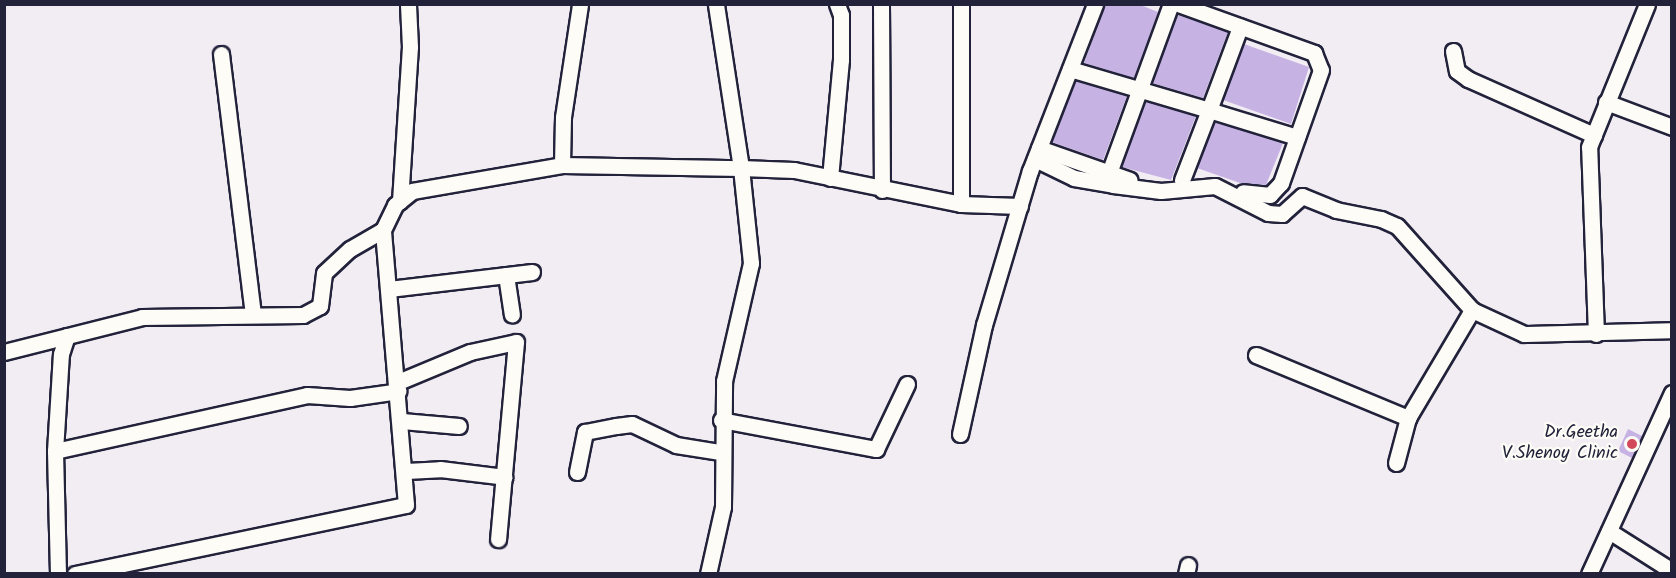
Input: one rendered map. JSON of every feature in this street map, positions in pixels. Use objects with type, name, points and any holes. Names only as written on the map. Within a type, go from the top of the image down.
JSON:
[{"type":"street","points":[[400,201],[410,47],[408,4]]},
{"type":"street","points":[[562,165],[563,117],[580,4]]},
{"type":"street","points":[[708,573],[723,507],[720,452],[724,381],[751,263],[741,168],[716,4]]},
{"type":"street","points":[[830,178],[841,60],[842,15],[837,4]]},
{"type":"street","points":[[881,4],[882,190]]},
{"type":"street","points":[[961,4],[961,204]]},
{"type":"street","points":[[960,434],[984,325],[1020,206],[1037,154],[1095,4]]},
{"type":"street","points":[[1109,173],[1171,4]]},
{"type":"street","points":[[1037,154],[1172,188],[1182,180],[1191,177],[1260,197],[1270,195],[1281,183],[1322,70],[1314,53],[1178,4]]},
{"type":"street","points":[[1596,334],[1589,147],[1647,4]]},
{"type":"street","points":[[1182,180],[1240,27]]},
{"type":"street","points":[[1453,51],[1457,71],[1468,79],[1594,135]]},
{"type":"street","points":[[221,54],[253,314]]},
{"type":"street","points":[[1070,69],[1298,137]]},
{"type":"street","points":[[1606,102],[1671,128]]},
{"type":"street","points":[[1037,154],[1074,178],[1161,191],[1215,186],[1268,213],[1282,214],[1302,196],[1336,210],[1381,219],[1397,226],[1472,310],[1524,334],[1596,334],[1671,330]]},
{"type":"street","points":[[4,352],[141,317],[303,315],[320,306],[324,273],[350,249],[383,230],[400,201],[412,191],[562,165],[794,170],[882,190],[961,204],[1020,206]]},
{"type":"street","points":[[75,573],[406,505],[402,421],[383,230]]},
{"type":"street","points":[[389,289],[532,272]]},
{"type":"street","points":[[506,275],[512,315]]},
{"type":"street","points":[[1396,464],[1408,418],[1472,310]]},
{"type":"street","points":[[58,573],[55,452],[61,354],[67,336]]},
{"type":"street","points":[[55,452],[307,395],[350,398],[399,387],[470,352],[516,342],[498,539]]},
{"type":"street","points":[[1256,355],[1408,418]]},
{"type":"street","points":[[722,420],[876,449],[906,384]]},
{"type":"street","points":[[1589,573],[1668,410],[1671,393]]},
{"type":"street","points":[[402,421],[459,426]]},
{"type":"street","points":[[577,472],[585,432],[616,426],[632,424],[676,445],[720,452]]},
{"type":"street","points":[[406,471],[440,469],[505,477]]},
{"type":"street","points":[[1609,531],[1671,571]]},
{"type":"building","points":[[1105,4],[1138,4],[1158,12],[1134,78],[1084,63]]},
{"type":"building","points":[[1178,15],[1228,32],[1203,98],[1152,83]]},
{"type":"building","points":[[1244,44],[1309,67],[1291,124],[1223,100]]},
{"type":"building","points":[[1076,81],[1127,96],[1103,160],[1052,142]]},
{"type":"building","points":[[1146,101],[1196,116],[1171,180],[1122,167]]},
{"type":"building","points":[[1215,122],[1283,143],[1266,185],[1240,183],[1197,168]]},
{"type":"building","points":[[1628,429],[1642,436],[1632,458],[1618,451]]},
{"type":"place","name":"Dr.Geetha V.Shenoy Clinic","points":[[1632,444]]}]
